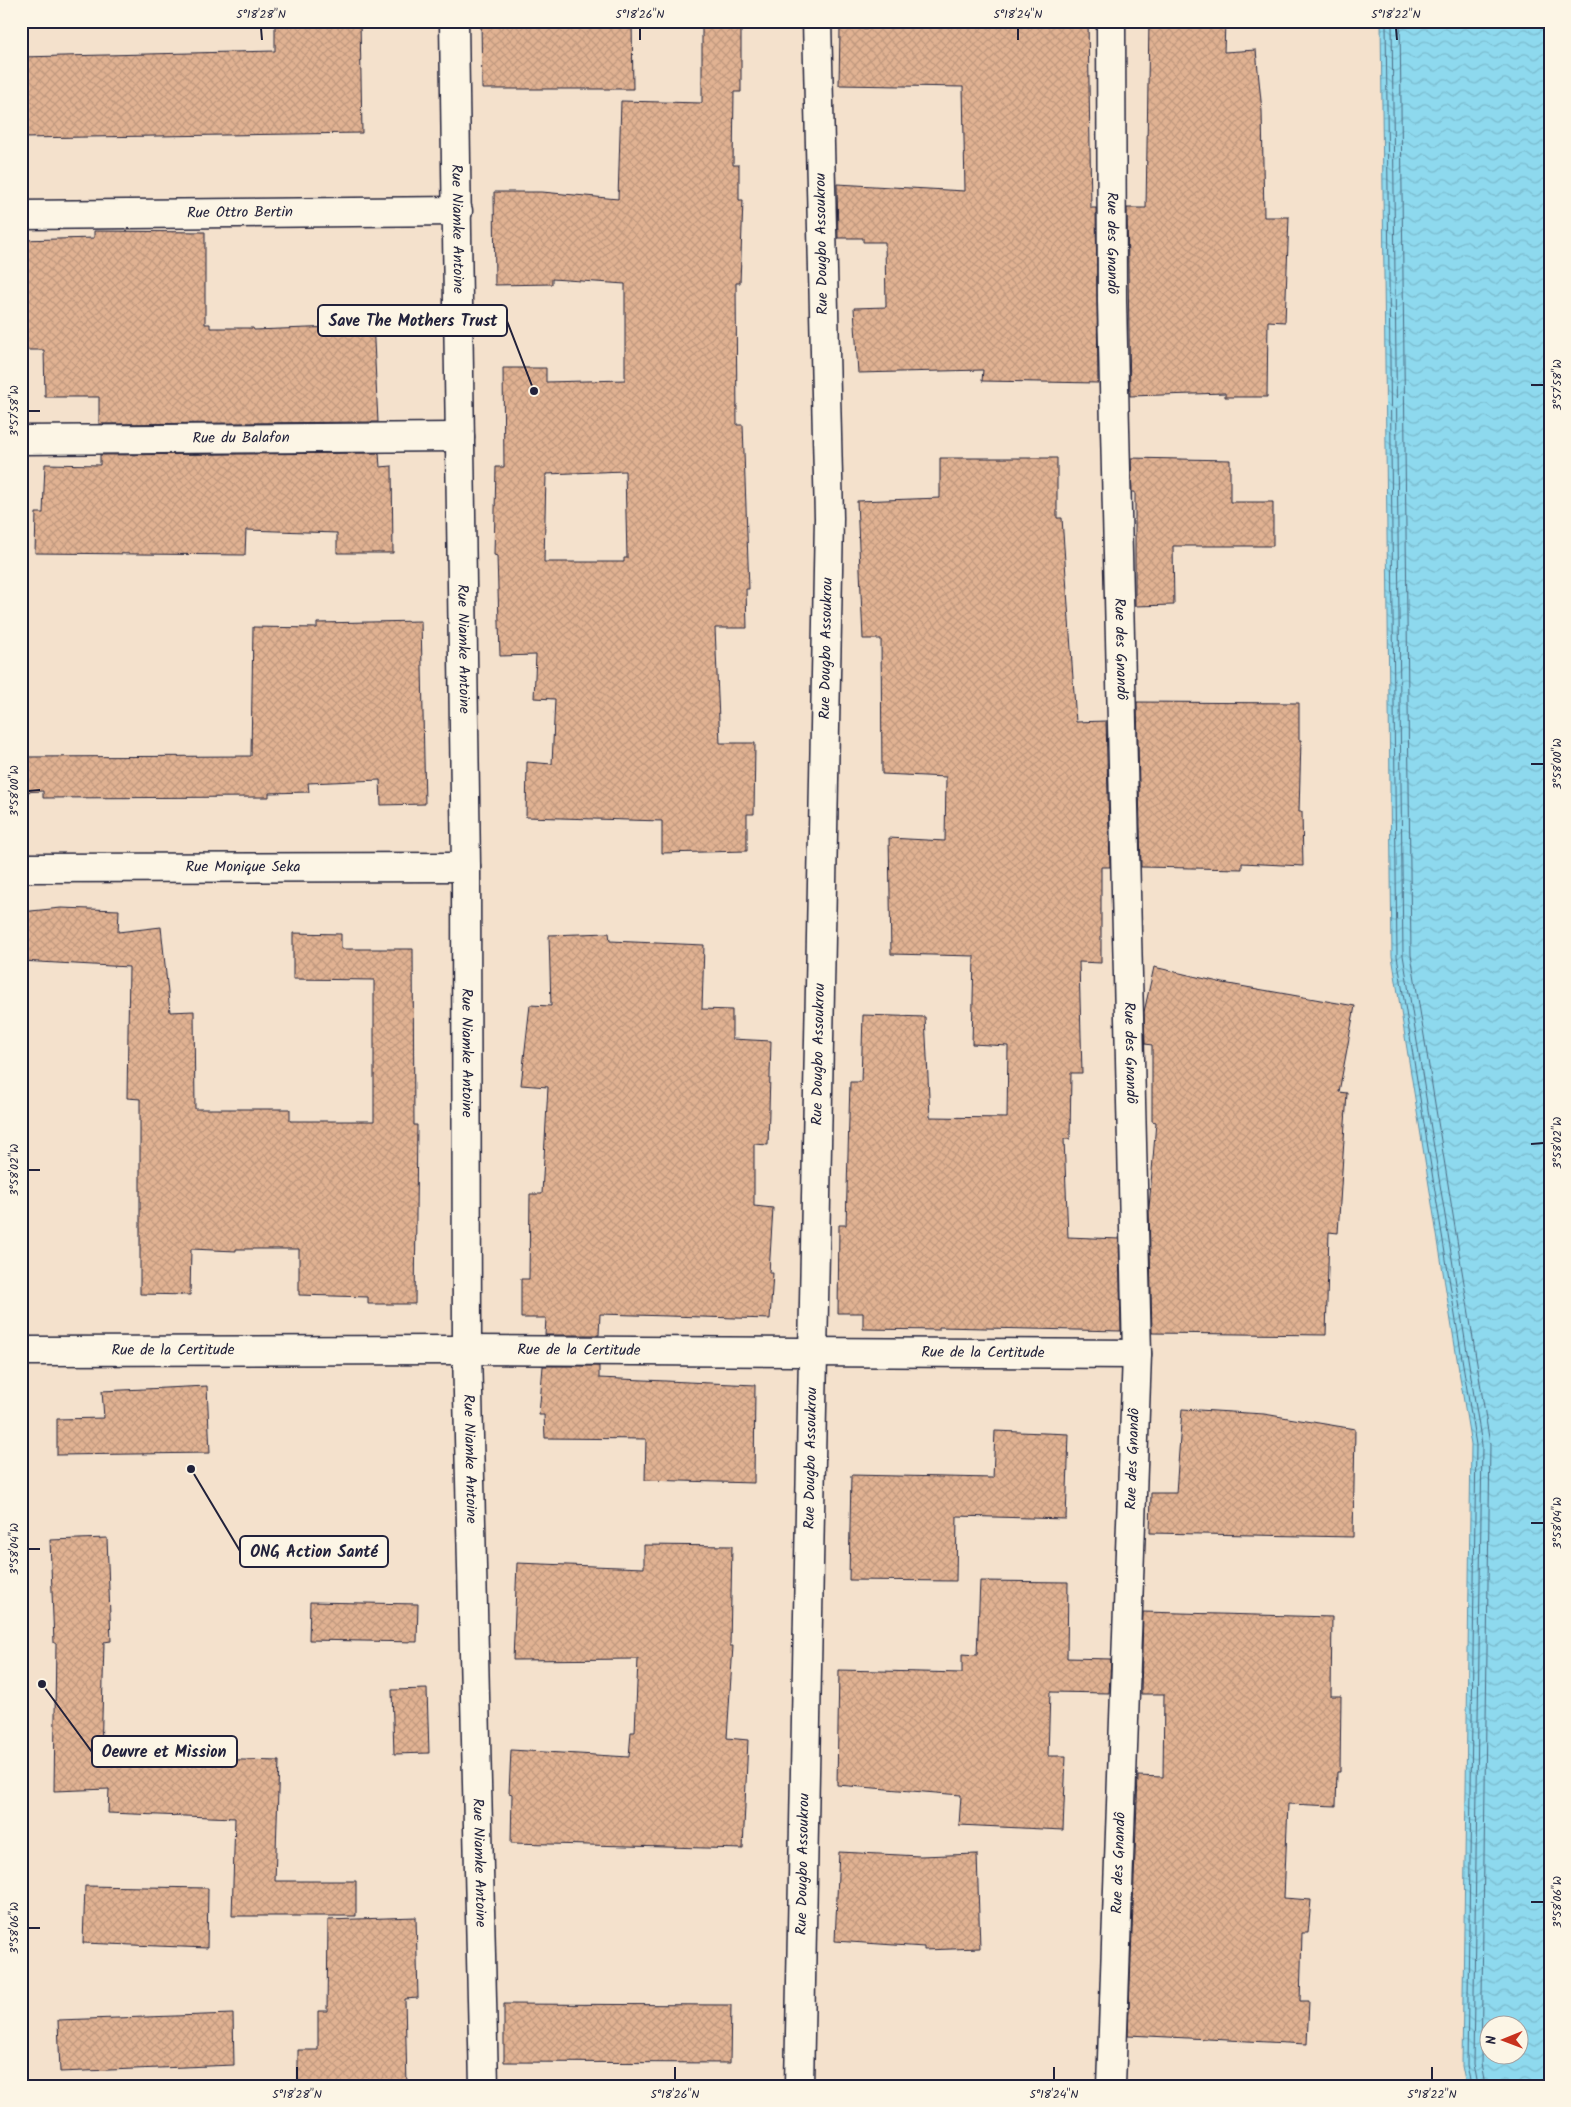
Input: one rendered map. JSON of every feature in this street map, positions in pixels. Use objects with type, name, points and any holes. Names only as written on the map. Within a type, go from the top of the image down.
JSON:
[{"type":"street","name":"Rue Niamke Antoine","points":[[454,21],[466,867],[467,1350],[484,2086]]},
{"type":"street","name":"Rue Dougbo Assoukrou","points":[[799,2086],[829,518],[816,21]]},
{"type":"street","name":"Rue des Gnandô","points":[[1111,21],[1112,302],[1137,1354],[1111,2086]]},
{"type":"street","name":"Rue Ottro Bertin","points":[[21,215],[458,211]]},
{"type":"street","name":"Rue du Balafon","points":[[21,440],[460,437]]},
{"type":"street","name":"Rue Monique Seka","points":[[21,868],[466,867]]},
{"type":"street","name":"Rue de la Certitude","points":[[21,1351],[467,1350],[1137,1354]]},
{"type":"water","points":[[1381,21],[1550,21],[1550,2086],[1466,2086],[1462,2066],[1471,1445],[1392,956]]},
{"type":"building","points":[[275,21],[360,21],[362,133],[21,138],[21,57],[275,51]]},
{"type":"building","points":[[481,21],[632,21],[633,89],[482,89]]},
{"type":"building","points":[[702,21],[741,21],[741,92],[734,92],[733,165],[739,165],[739,200],[743,200],[740,283],[736,283],[737,425],[743,425],[749,589],[746,589],[747,628],[715,628],[720,743],[755,743],[754,814],[747,814],[747,851],[662,853],[662,821],[526,817],[527,762],[552,764],[555,699],[534,698],[536,655],[500,656],[497,556],[494,555],[496,467],[504,467],[503,368],[546,368],[546,382],[625,380],[625,284],[552,279],[552,284],[495,285],[494,192],[542,192],[618,199],[621,101],[702,103]],"holes":[[[625,471],[627,558],[624,558],[624,562],[544,562],[546,474]]]},
{"type":"building","points":[[962,21],[1088,21],[1091,208],[1096,208],[1098,383],[982,381],[983,370],[858,373],[854,308],[886,307],[885,242],[863,242],[863,238],[838,238],[837,184],[965,191],[963,87],[839,85],[840,29],[963,26]]},
{"type":"building","points":[[1149,21],[1225,22],[1224,52],[1256,50],[1262,111],[1264,217],[1289,217],[1285,322],[1268,321],[1267,397],[1225,397],[1225,393],[1130,396],[1127,208],[1146,208]]},
{"type":"building","points":[[94,231],[205,232],[205,324],[210,324],[210,328],[253,328],[254,330],[335,327],[334,323],[373,321],[378,422],[99,424],[99,397],[45,397],[44,350],[21,350],[21,240],[94,238]]},
{"type":"building","points":[[379,453],[380,467],[392,466],[393,553],[337,553],[337,533],[246,530],[245,555],[35,553],[36,513],[43,513],[45,464],[100,465],[100,455]]},
{"type":"building","points":[[940,458],[1057,458],[1057,518],[1062,518],[1076,722],[1106,721],[1110,867],[1101,867],[1101,963],[1079,962],[1082,1073],[1071,1073],[1070,1139],[1064,1139],[1068,1237],[1119,1239],[1121,1331],[939,1327],[939,1330],[863,1329],[863,1313],[838,1313],[839,1225],[846,1225],[850,1082],[861,1082],[863,1015],[925,1017],[930,1117],[1007,1118],[1008,1046],[972,1044],[974,956],[891,954],[889,838],[945,841],[946,777],[882,774],[881,639],[863,639],[857,501],[940,498]]},
{"type":"building","points":[[1131,458],[1230,460],[1230,502],[1273,502],[1273,546],[1173,546],[1174,605],[1135,606],[1135,492],[1132,492]]},
{"type":"building","points":[[421,621],[425,804],[381,805],[380,780],[308,783],[309,792],[269,793],[269,797],[43,798],[43,791],[21,792],[21,757],[251,756],[253,627],[317,628],[317,623]]},
{"type":"building","points":[[1137,702],[1299,703],[1299,740],[1301,740],[1299,812],[1302,812],[1303,866],[1242,863],[1242,869],[1141,867]]},
{"type":"building","points":[[61,908],[119,910],[118,932],[161,927],[170,1012],[194,1011],[195,1109],[290,1109],[290,1121],[374,1121],[374,980],[293,979],[293,933],[341,934],[341,949],[413,949],[414,1125],[417,1125],[415,1304],[368,1304],[368,1297],[299,1295],[299,1249],[236,1249],[236,1251],[191,1249],[190,1295],[140,1294],[140,1099],[127,1098],[129,967],[21,961],[21,912]]},
{"type":"building","points":[[609,933],[610,941],[704,945],[702,1009],[732,1010],[732,1039],[771,1041],[768,1145],[754,1144],[754,1206],[773,1208],[769,1273],[773,1273],[770,1319],[600,1314],[599,1335],[545,1335],[546,1318],[521,1318],[521,1279],[529,1279],[530,1194],[542,1194],[548,1087],[521,1085],[530,1005],[551,1006],[549,935]]},
{"type":"building","points":[[1154,967],[1223,983],[1355,1006],[1339,1092],[1347,1093],[1338,1233],[1329,1232],[1326,1335],[1152,1333],[1149,1208],[1156,1122],[1152,1121],[1152,1045],[1145,1044],[1144,1012]]},
{"type":"building","points":[[543,1366],[599,1366],[599,1378],[755,1385],[754,1483],[645,1480],[646,1439],[545,1438],[544,1415],[539,1415]]},
{"type":"building","points":[[207,1386],[210,1453],[57,1455],[57,1419],[104,1418],[102,1391]]},
{"type":"building","points":[[1182,1409],[1264,1414],[1355,1429],[1353,1537],[1150,1533],[1151,1493],[1176,1493]]},
{"type":"building","points":[[995,1431],[1069,1434],[1066,1519],[957,1516],[956,1581],[849,1580],[851,1475],[993,1478]]},
{"type":"building","points":[[107,1538],[111,1641],[104,1642],[101,1756],[279,1761],[275,1881],[356,1881],[356,1916],[232,1916],[235,1818],[108,1813],[109,1789],[54,1791],[56,1643],[54,1643],[50,1540]]},
{"type":"building","points":[[644,1545],[732,1546],[730,1646],[733,1646],[727,1738],[748,1740],[743,1849],[511,1843],[512,1794],[509,1793],[511,1750],[629,1757],[631,1732],[635,1732],[638,1659],[513,1660],[517,1563],[644,1568]]},
{"type":"building","points":[[980,1581],[1068,1582],[1067,1658],[1111,1659],[1109,1693],[1050,1692],[1048,1756],[1066,1756],[1063,1830],[959,1825],[961,1795],[837,1785],[839,1670],[962,1673],[962,1654],[977,1655]]},
{"type":"building","points":[[310,1602],[418,1604],[417,1642],[309,1640]]},
{"type":"building","points":[[1143,1612],[1332,1617],[1331,1696],[1341,1696],[1340,1772],[1337,1772],[1336,1806],[1288,1804],[1284,1898],[1311,1900],[1308,1933],[1302,1933],[1300,2001],[1309,2001],[1307,2044],[1128,2035],[1138,1776],[1163,1777],[1164,1694],[1141,1694]]},
{"type":"building","points":[[427,1689],[429,1753],[394,1754],[392,1690]]},
{"type":"building","points":[[839,1852],[920,1856],[977,1854],[980,1948],[924,1950],[924,1947],[835,1941]]},
{"type":"building","points":[[85,1886],[208,1888],[207,1948],[83,1943]]},
{"type":"building","points":[[416,1917],[418,1998],[405,1999],[407,2086],[298,2086],[298,2050],[318,2050],[318,2011],[327,2011],[328,1920]]},
{"type":"building","points":[[504,2004],[731,2005],[730,2063],[504,2062]]},
{"type":"building","points":[[233,2014],[234,2065],[60,2072],[58,2020]]},
{"type":"place","name":"Save The Mothers Trust","points":[[534,391]]},
{"type":"place","name":"ONG Action Santé","points":[[191,1469]]},
{"type":"place","name":"Oeuvre et Mission","points":[[42,1684]]}]
